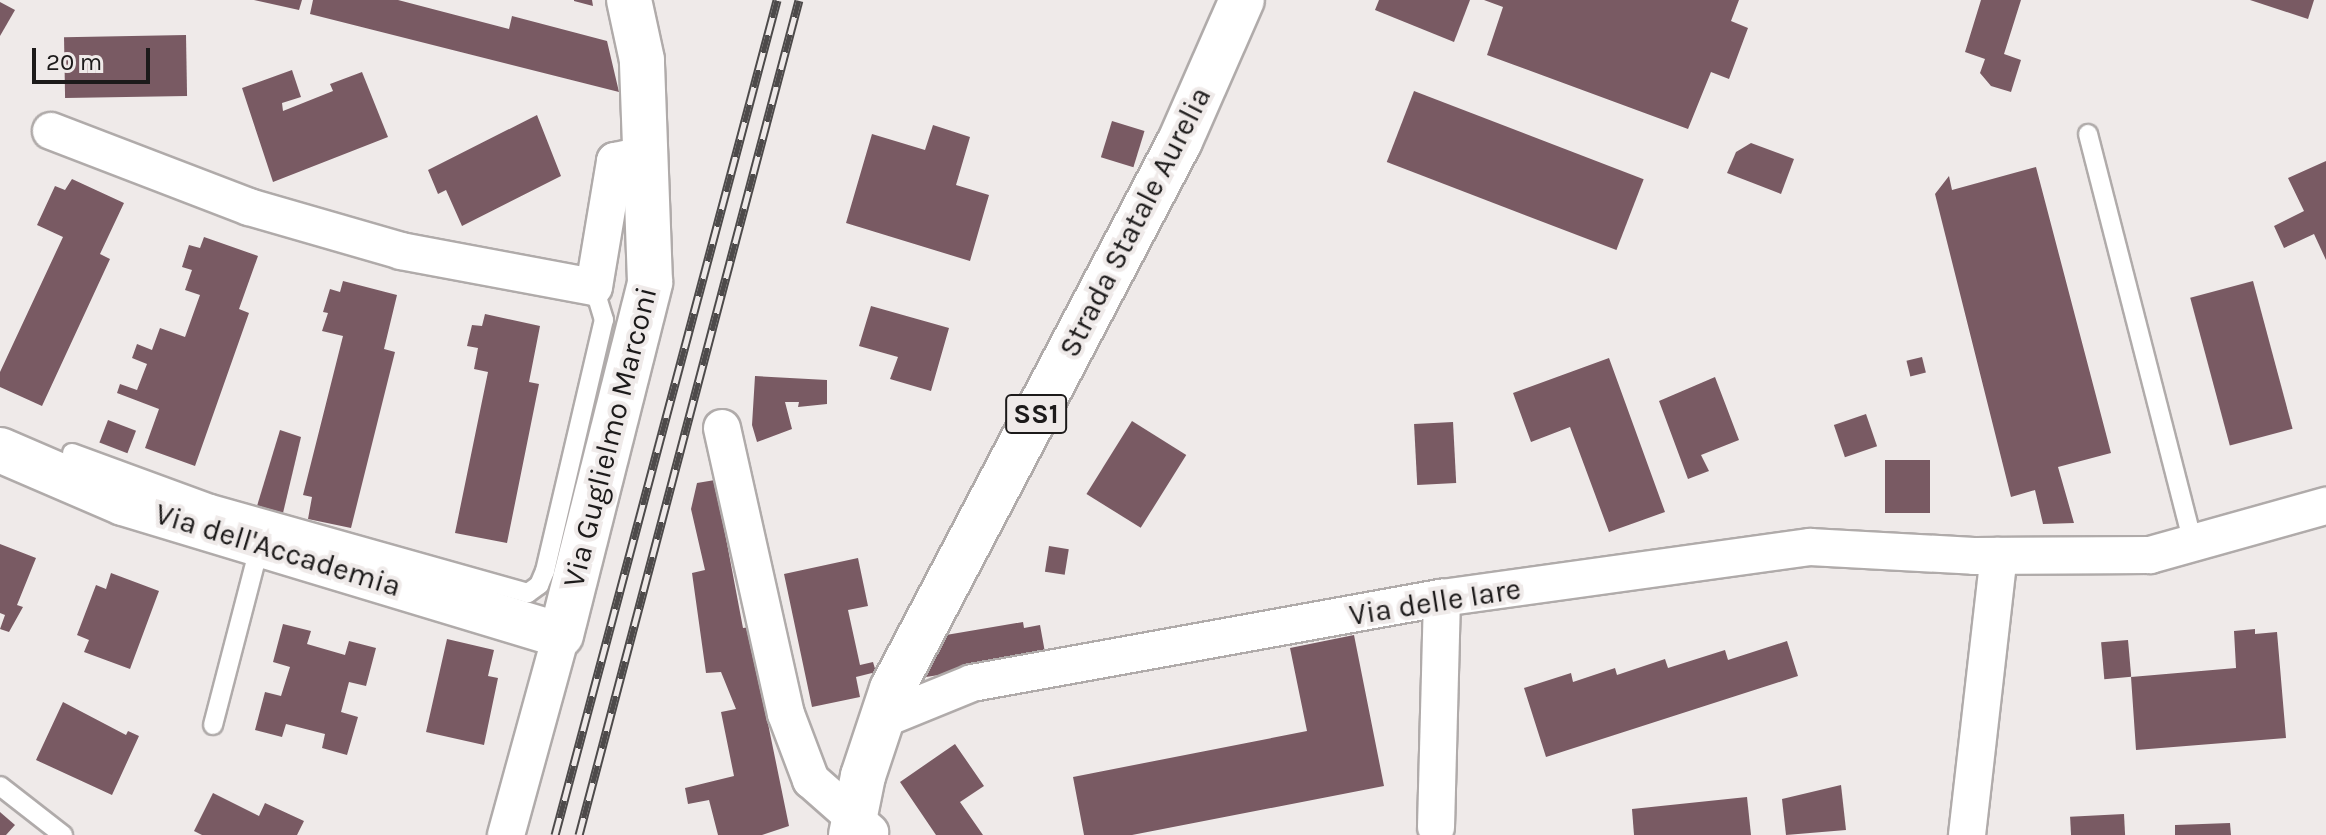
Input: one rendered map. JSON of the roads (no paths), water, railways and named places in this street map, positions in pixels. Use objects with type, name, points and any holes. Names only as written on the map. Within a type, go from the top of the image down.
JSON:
[{"type":"street","name":"Via Guglielmo Marconi","points":[[561,635],[650,282],[648,154],[642,60],[629,0]]},
{"type":"street","name":"Strada Statale Aurelia","points":[[859,828],[881,720],[892,689],[1180,141],[1242,0]]},
{"type":"street","points":[[51,131],[249,207],[401,251],[594,287],[615,161],[648,154]]},
{"type":"street","points":[[722,428],[786,714],[811,780],[859,828]]},
{"type":"street","name":"Via dell'Accademia","points":[[0,450],[123,503],[561,635]]},
{"type":"street","name":"Via delle Iare","points":[[881,720],[972,683],[1442,598],[1810,547],[1999,556],[2150,555],[2326,506]]},
{"type":"street","points":[[1967,835],[1999,556]]},
{"type":"street","points":[[1436,827],[1442,598]]},
{"type":"street","points":[[506,835],[561,635]]},
{"type":"lane","points":[[2088,134],[2193,544]]},
{"type":"lane","points":[[72,453],[211,504],[528,593],[539,585],[545,571],[604,320],[594,287]]},
{"type":"lane","points":[[213,725],[260,544]]},
{"type":"lane","points":[[0,786],[63,835]]},
{"type":"railway","points":[[555,835],[777,0]]},
{"type":"railway","points":[[579,835],[799,0]]}]
